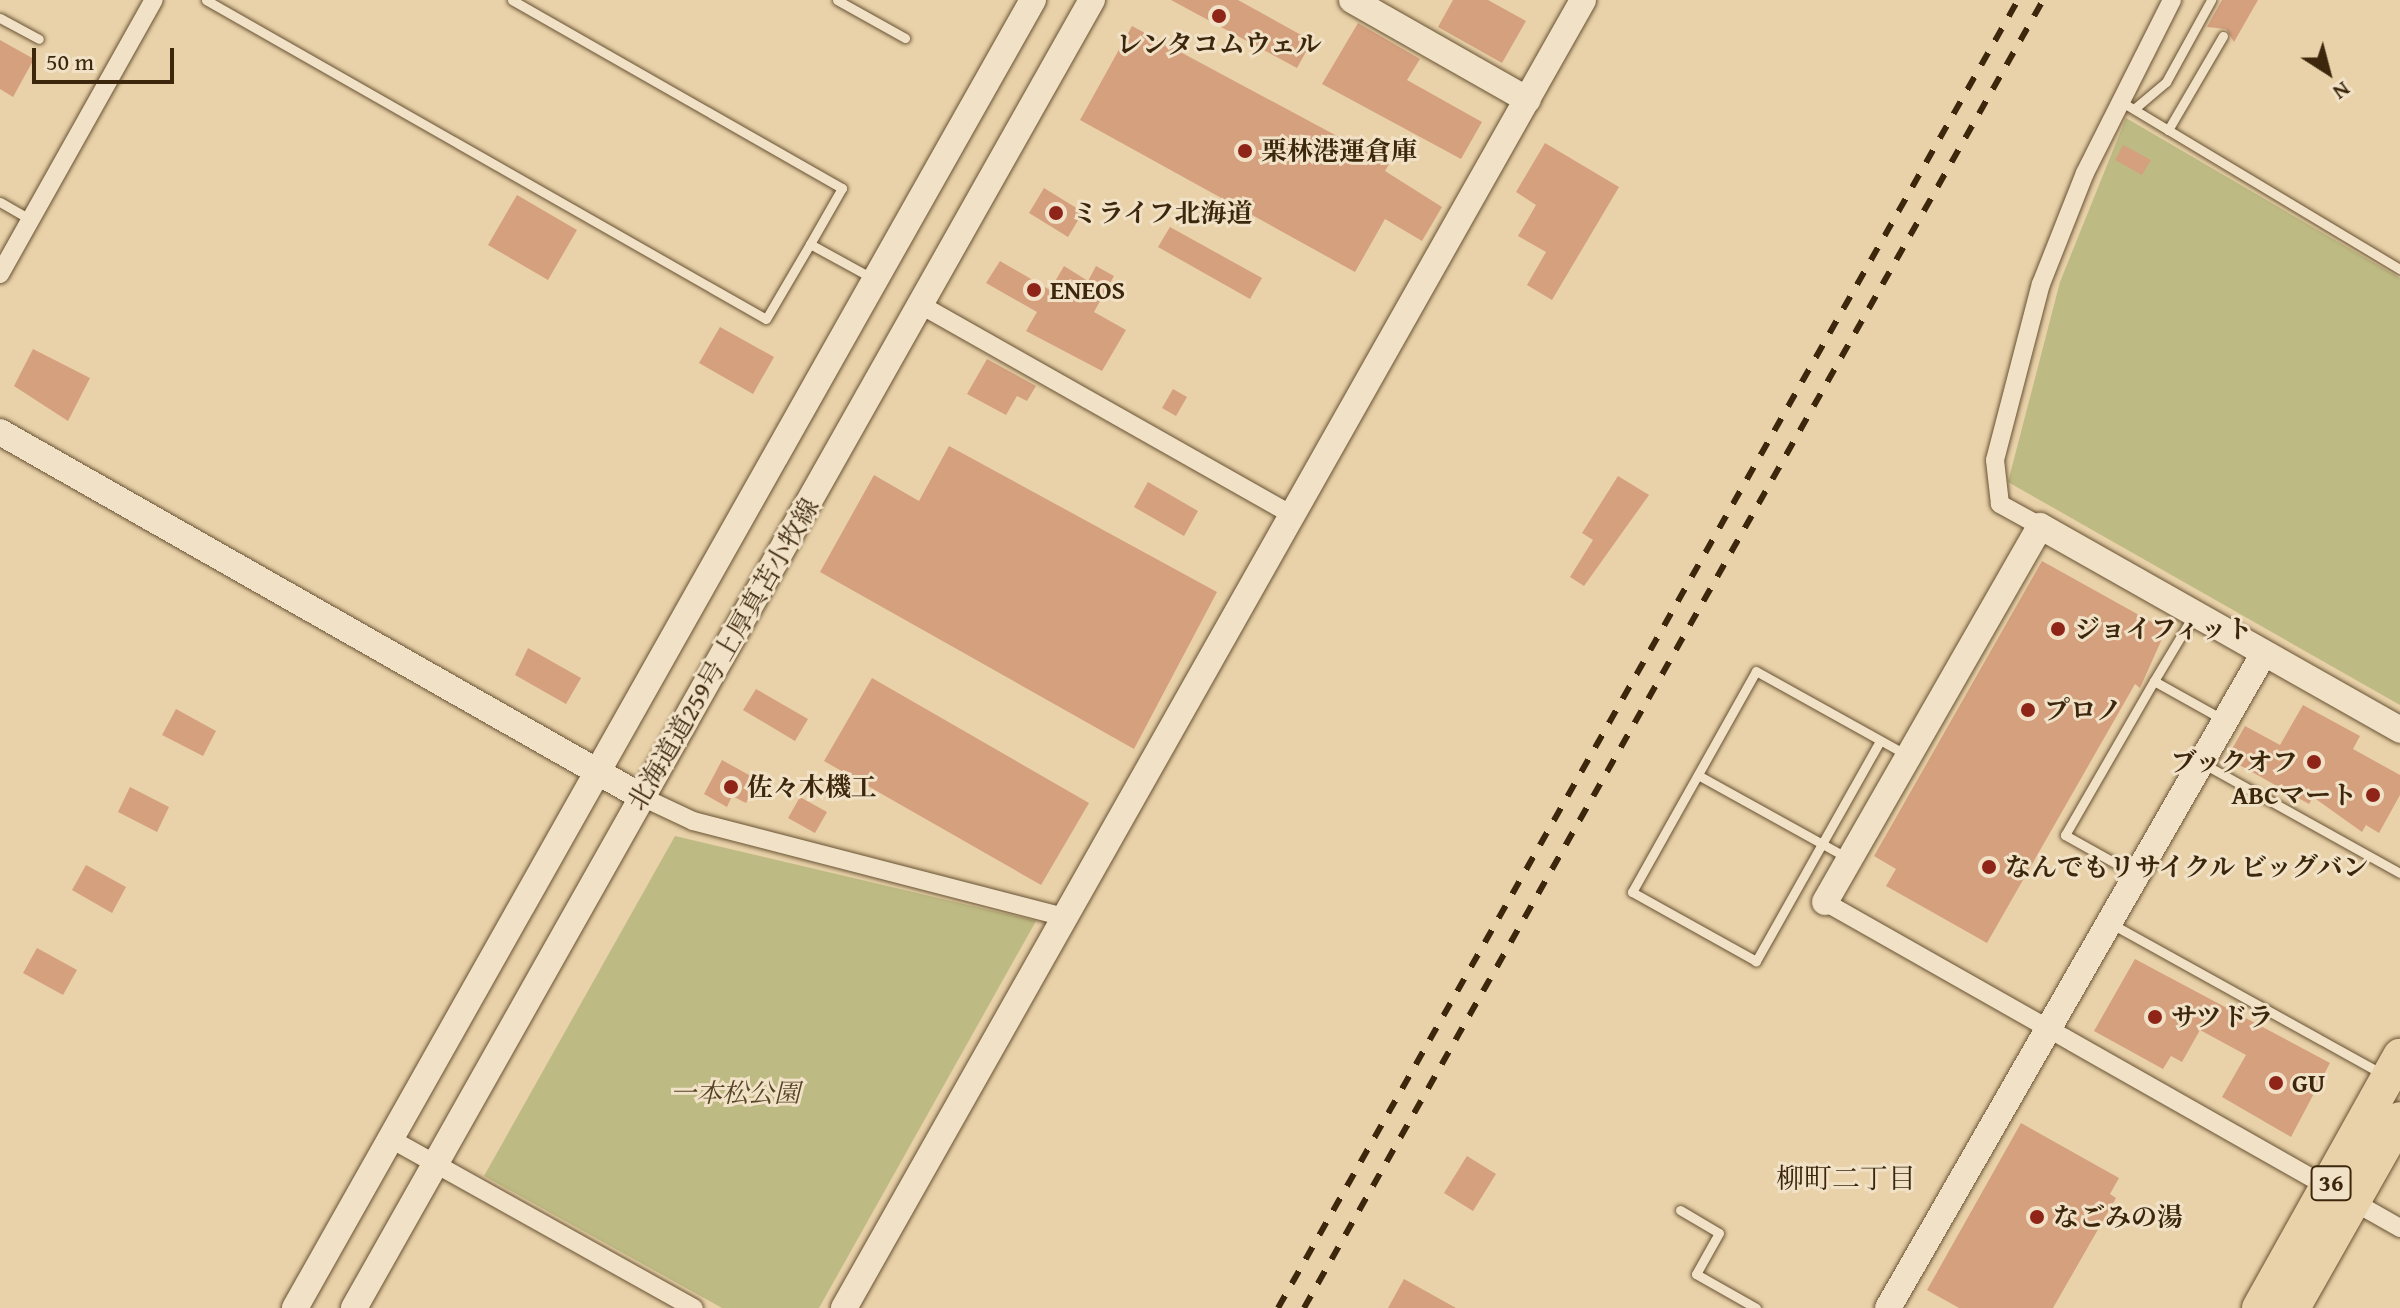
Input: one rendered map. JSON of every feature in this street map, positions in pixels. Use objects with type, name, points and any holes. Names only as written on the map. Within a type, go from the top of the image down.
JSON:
[{"type":"highway","name":"36","points":[[2293,1308],[2394,1067]]},
{"type":"highway","name":"36","points":[[2259,1308],[2341,1194],[2400,1119]]},
{"type":"street","points":[[0,274],[154,0]]},
{"type":"street","name":"北海道道259号 上厚真苫小牧線","points":[[295,1308],[1033,0]]},
{"type":"street","name":"北海道道259号 上厚真苫小牧線","points":[[354,1308],[1092,0]]},
{"type":"street","points":[[1352,0],[1528,100]]},
{"type":"street","points":[[844,1308],[1583,0]]},
{"type":"street","points":[[2172,0],[2127,105],[2041,284],[1995,460],[2000,504],[2400,730]]},
{"type":"street","points":[[921,305],[1290,514]]},
{"type":"street","points":[[0,432],[599,773],[693,821],[1064,917]]},
{"type":"street","points":[[2040,526],[1825,902],[2400,1228]]},
{"type":"street","points":[[1888,1308],[2045,1029],[2264,653]]},
{"type":"street","points":[[391,1139],[694,1308]]},
{"type":"lane","points":[[206,0],[766,319],[842,188],[512,0]]},
{"type":"lane","points":[[837,0],[905,38]]},
{"type":"lane","points":[[2211,0],[2166,82],[2127,105],[2400,269]]},
{"type":"lane","points":[[0,18],[39,39]]},
{"type":"lane","points":[[2168,130],[2223,36]]},
{"type":"lane","points":[[0,202],[31,220]]},
{"type":"lane","points":[[810,244],[875,280]]},
{"type":"lane","points":[[2135,874],[2065,835],[2194,613]]},
{"type":"lane","points":[[1880,741],[1756,961],[1632,892],[1756,671],[1908,756]]},
{"type":"lane","points":[[2154,681],[2225,721]]},
{"type":"lane","points":[[2200,762],[2400,873]]},
{"type":"lane","points":[[1698,775],[1849,859]]},
{"type":"lane","points":[[2107,921],[2394,1067]]},
{"type":"lane","points":[[1680,1210],[1719,1233],[1696,1274],[1756,1308]]},
{"type":"green space","points":[[2126,118],[2400,278],[2400,705],[2008,482],[2060,282]]},
{"type":"green space","name":"一本松公園","points":[[675,836],[1036,921],[819,1308],[722,1308],[484,1176]]},
{"type":"building","points":[[1171,0],[1238,0],[1312,41],[1297,68]]},
{"type":"building","points":[[1453,0],[1488,0],[1526,21],[1502,63],[1438,27]]},
{"type":"building","points":[[2222,0],[2258,0],[2234,42],[2226,29],[2207,27]]},
{"type":"building","points":[[1358,23],[1420,59],[1407,80],[1482,122],[1461,159],[1322,84]]},
{"type":"building","name":"栗林港運倉庫","points":[[1132,26],[1389,164],[1385,171],[1442,207],[1422,241],[1385,219],[1355,272],[1080,120]]},
{"type":"building","points":[[0,40],[34,59],[13,97],[0,89]]},
{"type":"building","points":[[1545,143],[1619,187],[1552,300],[1527,285],[1546,252],[1518,236],[1536,205],[1516,192]]},
{"type":"building","points":[[2123,145],[2151,160],[2142,175],[2115,160]]},
{"type":"building","name":"ミライフ北海道","points":[[1044,188],[1083,212],[1068,237],[1029,213]]},
{"type":"building","points":[[517,195],[577,230],[548,280],[488,245]]},
{"type":"building","points":[[1170,227],[1262,278],[1250,299],[1158,247]]},
{"type":"building","points":[[1000,261],[1050,290],[1064,266],[1088,281],[1096,266],[1114,276],[1094,312],[1126,330],[1102,371],[1026,331],[1037,312],[986,283]]},
{"type":"building","points":[[720,327],[774,357],[753,394],[699,363]]},
{"type":"building","points":[[33,349],[90,378],[68,421],[14,386]]},
{"type":"building","points":[[987,359],[1036,386],[1027,401],[1017,396],[1006,415],[967,394]]},
{"type":"building","points":[[1173,389],[1187,397],[1176,416],[1162,408]]},
{"type":"building","points":[[949,446],[1217,592],[1134,749],[820,572],[874,475],[919,501]]},
{"type":"building","points":[[1618,476],[1649,495],[1584,586],[1570,577],[1593,540],[1582,533]]},
{"type":"building","points":[[1148,482],[1198,511],[1184,536],[1134,507]]},
{"type":"building","points":[[2042,561],[2166,630],[2140,688],[2135,684],[1987,943],[1886,886],[1896,869],[1874,856]]},
{"type":"building","points":[[528,648],[581,678],[566,704],[515,675]]},
{"type":"building","points":[[872,678],[1089,803],[1041,885],[824,761]]},
{"type":"building","points":[[756,689],[808,719],[795,741],[743,710]]},
{"type":"building","points":[[2303,705],[2360,736],[2353,749],[2400,775],[2400,795],[2379,833],[2366,825],[2362,832],[2313,797],[2309,804],[2227,758],[2245,726],[2280,745]]},
{"type":"building","points":[[176,709],[216,731],[203,756],[162,735]]},
{"type":"building","name":"佐々木機工","points":[[722,760],[758,780],[746,803],[732,796],[727,807],[704,794]]},
{"type":"building","points":[[130,787],[169,807],[157,832],[118,812]]},
{"type":"building","points":[[800,797],[827,812],[815,833],[788,818]]},
{"type":"building","points":[[86,865],[126,887],[112,913],[72,890]]},
{"type":"building","points":[[37,948],[77,970],[63,995],[23,973]]},
{"type":"building","points":[[2135,959],[2330,1063],[2291,1137],[2222,1097],[2246,1055],[2200,1030],[2182,1062],[2171,1056],[2163,1069],[2094,1031]]},
{"type":"building","name":"なごみの湯","points":[[2021,1123],[2119,1178],[2110,1194],[2116,1198],[2053,1308],[1959,1308],[1927,1290]]},
{"type":"building","points":[[1467,1156],[1496,1174],[1473,1211],[1444,1193]]},
{"type":"building","points":[[1404,1279],[1456,1308],[1388,1308]]},
{"type":"railway","points":[[1278,1308],[2018,0]]},
{"type":"railway","points":[[1304,1308],[2043,0]]},
{"type":"place","name":"レンタコムウェル","points":[[1219,16]]},
{"type":"place","name":"栗林港運倉庫","points":[[1245,151]]},
{"type":"place","name":"ミライフ北海道","points":[[1056,213]]},
{"type":"place","name":"ENEOS","points":[[1034,290]]},
{"type":"place","name":"ジョイフィット","points":[[2058,629]]},
{"type":"place","name":"プロノ","points":[[2028,710]]},
{"type":"place","name":"ブックオフ","points":[[2314,762]]},
{"type":"place","name":"佐々木機工","points":[[731,787]]},
{"type":"place","name":"ABCマート","points":[[2373,795]]},
{"type":"place","name":"なんでもリサイクル ビッグバン","points":[[1989,867]]},
{"type":"place","name":"サツドラ","points":[[2155,1017]]},
{"type":"place","name":"GU","points":[[2276,1083]]},
{"type":"place","name":"なごみの湯","points":[[2037,1217]]},
{"type":"district","name":"柳町二丁目","points":[[1846,1178]]}]
